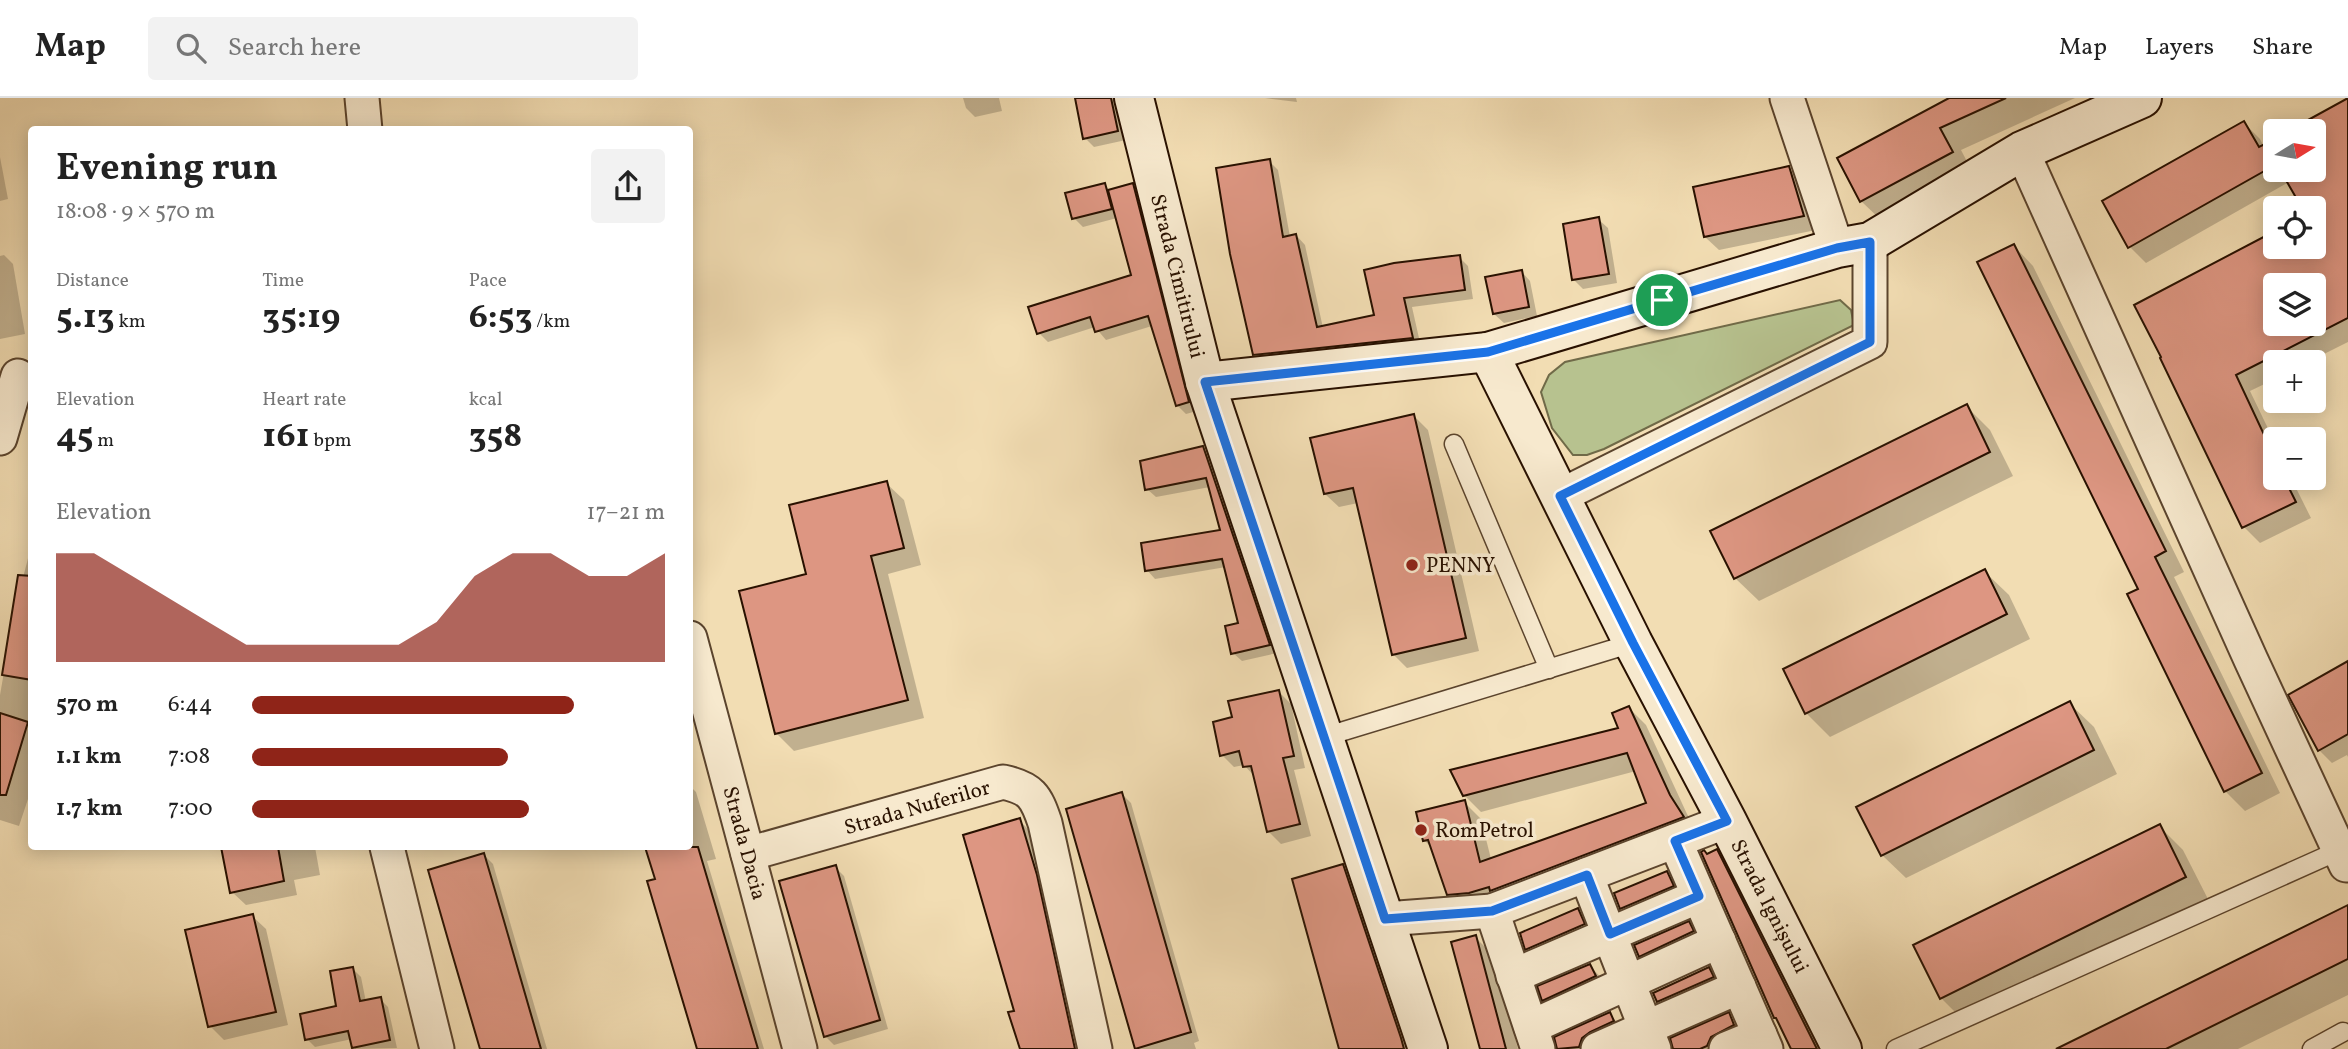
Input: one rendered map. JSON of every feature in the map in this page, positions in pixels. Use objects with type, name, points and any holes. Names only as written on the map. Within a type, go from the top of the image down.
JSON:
[{"type":"street","points":[[362,98],[365,126]]},
{"type":"street","name":"Strada Cimitirului","points":[[1134,98],[1205,382],[1428,1049]]},
{"type":"street","points":[[1560,496],[1870,342],[1853,245],[1787,98]]},
{"type":"street","points":[[1205,382],[1488,352],[1853,245],[2022,151],[2142,98]]},
{"type":"street","points":[[2022,151],[2251,660],[2345,860]]},
{"type":"street","name":"Strada Ignișului","points":[[1488,352],[1633,643],[1727,821],[1842,1049]]},
{"type":"street","points":[[0,438],[17,376]]},
{"type":"street","name":"Strada Dacia","points":[[693,649],[800,1049]]},
{"type":"street","name":"Strada Nuferilor","points":[[748,854],[1003,782],[1024,787],[1038,802],[1045,823],[1095,1049]]},
{"type":"street","points":[[1385,919],[1492,911],[1727,821]]},
{"type":"street","points":[[1675,841],[1763,1042],[1726,1049]]},
{"type":"street","points":[[388,850],[437,1049]]},
{"type":"street","points":[[1587,875],[1650,1039]]},
{"type":"street","points":[[1513,975],[1699,896]]},
{"type":"street","points":[[1492,911],[1535,1038],[1628,982],[1719,941]]},
{"type":"street","points":[[1598,1049],[1650,1039],[1739,987]]},
{"type":"lane","points":[[1454,444],[1549,669]]},
{"type":"lane","points":[[1324,737],[1633,643]]},
{"type":"lane","points":[[1896,1049],[2345,860]]},
{"type":"lane","points":[[2312,1049],[2343,1031]]},
{"type":"green space","points":[[1840,300],[1851,310],[1854,325],[1604,449],[1587,455],[1573,455],[1552,428],[1541,392],[1549,375],[1565,362]]},
{"type":"building","points":[[1075,98],[1111,98],[1118,131],[1083,139]]},
{"type":"building","points":[[1949,98],[2006,98],[1940,128],[1953,152],[1860,202],[1837,158]]},
{"type":"building","points":[[2348,98],[2348,318],[2326,329],[2326,273],[2263,273],[2263,336],[2313,336],[2285,350],[2263,350],[2263,361],[2236,375],[2263,432],[2263,490],[2290,490],[2296,502],[2242,528],[2134,305],[2263,237],[2263,259],[2326,259],[2326,196],[2295,196],[2287,182],[2326,182],[2326,119],[2310,119]]},
{"type":"building","points":[[2244,121],[2259,147],[2263,145],[2263,172],[2128,248],[2102,201]]},
{"type":"building","points":[[1270,159],[1283,237],[1296,234],[1317,327],[1374,315],[1364,270],[1394,263],[1460,255],[1465,290],[1404,298],[1413,338],[1253,355],[1230,254],[1216,168]]},
{"type":"building","points":[[1789,166],[1804,216],[1704,237],[1693,187]]},
{"type":"building","points":[[1105,183],[1112,209],[1072,219],[1065,193]]},
{"type":"building","points":[[1133,183],[1189,402],[1176,406],[1148,316],[1095,332],[1090,317],[1037,334],[1028,307],[1131,275],[1108,190]]},
{"type":"building","points":[[1599,217],[1609,274],[1572,280],[1563,224]]},
{"type":"building","points":[[2014,244],[2166,551],[2155,557],[2262,773],[2224,792],[2127,594],[2138,589],[1977,262]]},
{"type":"building","points":[[1522,270],[1529,307],[1493,314],[1485,277]]},
{"type":"building","points":[[1967,404],[1990,452],[1734,579],[1710,531]]},
{"type":"building","points":[[1414,414],[1466,638],[1392,655],[1353,488],[1324,494],[1310,438]]},
{"type":"building","points":[[1203,446],[1270,645],[1231,654],[1225,626],[1238,623],[1222,559],[1145,571],[1141,543],[1220,530],[1206,478],[1145,490],[1140,461]]},
{"type":"building","points":[[887,481],[904,548],[871,556],[908,700],[775,734],[739,591],[806,574],[789,505]]},
{"type":"building","points":[[1985,569],[2007,614],[1805,714],[1783,669]]},
{"type":"building","points":[[18,575],[28,576],[28,679],[2,675]]},
{"type":"building","points":[[2348,661],[2348,734],[2318,751],[2288,695]]},
{"type":"building","points":[[1279,690],[1294,756],[1283,758],[1300,824],[1267,832],[1251,766],[1243,767],[1239,751],[1220,756],[1213,722],[1232,717],[1228,701]]},
{"type":"building","points":[[2070,701],[2094,750],[1881,856],[1856,807]]},
{"type":"building","points":[[1629,706],[1670,795],[1684,817],[1490,891],[1489,887],[1469,893],[1447,895],[1428,840],[1423,841],[1416,812],[1465,800],[1480,862],[1646,803],[1627,753],[1463,796],[1450,770],[1618,728],[1612,713]]},
{"type":"building","points":[[0,713],[28,722],[6,795],[0,795]]},
{"type":"building","points":[[1122,792],[1191,1032],[1135,1049],[1066,809]]},
{"type":"building","points":[[1020,818],[1037,875],[1075,1049],[1020,1049],[1008,1012],[1014,1011],[963,835]]},
{"type":"building","points":[[2160,824],[2186,877],[1940,999],[1913,945]]},
{"type":"building","points":[[693,847],[698,847],[758,1049],[697,1049],[647,881],[655,879],[646,850],[693,850]]},
{"type":"building","points":[[1717,849],[1817,1049],[1791,1049],[1774,1018],[1701,852],[1704,850],[1707,854]]},
{"type":"building","points":[[222,850],[279,850],[284,881],[230,893]]},
{"type":"building","points":[[484,853],[541,1049],[480,1049],[451,950],[428,870]]},
{"type":"building","points":[[1343,864],[1404,1049],[1339,1049],[1292,879]]},
{"type":"building","points":[[836,865],[880,1020],[824,1037],[779,881]]},
{"type":"building","points":[[1667,871],[1674,886],[1620,909],[1614,893]]},
{"type":"building","points":[[2348,905],[2348,959],[2166,1049],[2056,1049]]},
{"type":"building","points":[[1578,908],[1585,924],[1525,950],[1520,933]]},
{"type":"building","points":[[253,914],[276,1012],[208,1027],[185,930]]},
{"type":"building","points":[[1689,921],[1694,931],[1639,957],[1634,945]]},
{"type":"building","points":[[1476,935],[1506,1049],[1480,1049],[1451,942]]},
{"type":"building","points":[[1590,964],[1596,976],[1542,1001],[1537,986]]},
{"type":"building","points":[[353,967],[360,1001],[381,997],[390,1040],[352,1048],[348,1031],[305,1040],[300,1014],[336,1006],[330,971]]},
{"type":"building","points":[[1709,967],[1714,977],[1657,1002],[1653,993]]},
{"type":"building","points":[[1610,1012],[1614,1021],[1590,1032],[1582,1038],[1579,1047],[1557,1049],[1554,1037]]},
{"type":"building","points":[[1729,1012],[1734,1025],[1711,1037],[1707,1046],[1700,1049],[1673,1049],[1670,1038]]},
{"type":"place","name":"PENNY","points":[[1412,565]]},
{"type":"place","name":"RomPetrol","points":[[1421,830]]},
{"type":"route","points":[[1870,242],[1870,342],[1560,496],[1633,643],[1727,821],[1675,841],[1699,896],[1610,934],[1587,875],[1492,911],[1385,919],[1205,382],[1488,352],[1662,300],[1837,248],[1870,242]]}]
